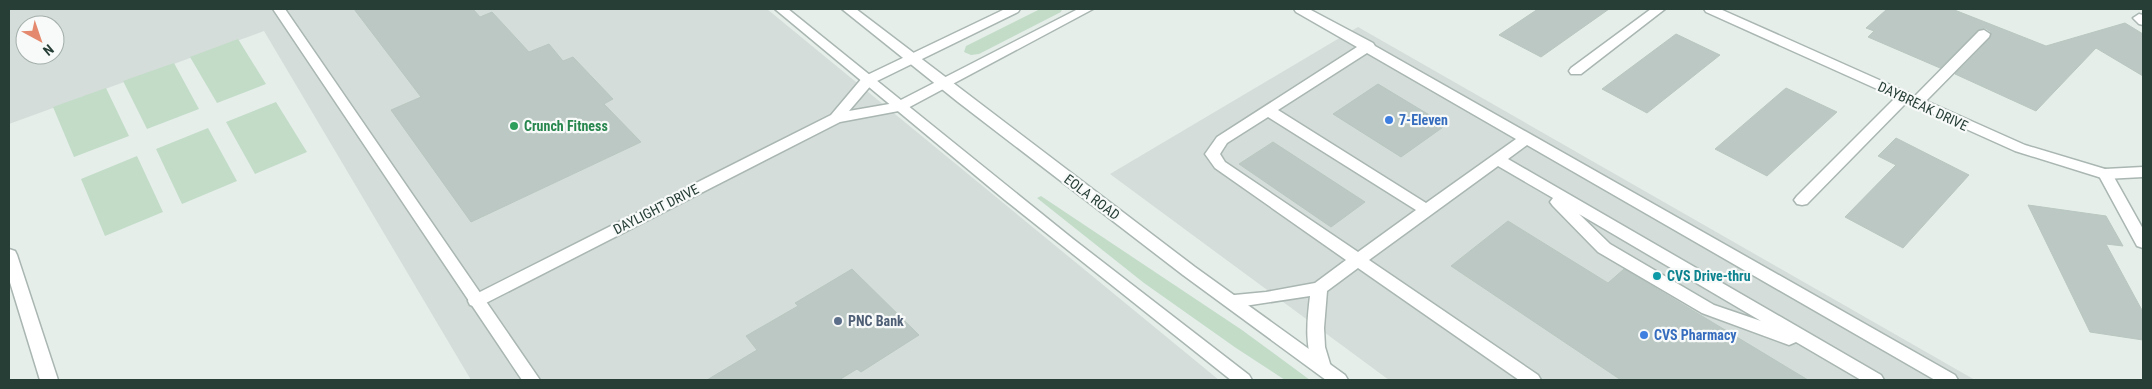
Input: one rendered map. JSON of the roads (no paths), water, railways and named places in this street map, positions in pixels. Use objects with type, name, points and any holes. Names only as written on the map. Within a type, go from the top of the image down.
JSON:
[{"type":"street","points":[[279,9],[531,380]]},
{"type":"street","points":[[780,9],[1142,303],[1243,380]]},
{"type":"street","name":"EOLA ROAD","points":[[848,9],[1189,271],[1340,380]]},
{"type":"street","name":"DAYLIGHT DRIVE","points":[[836,118],[868,80],[1014,9]]},
{"type":"street","name":"DAYLIGHT DRIVE","points":[[476,301],[836,118],[899,107],[1087,9]]},
{"type":"street","points":[[1300,9],[1368,46],[1937,377]]},
{"type":"street","points":[[1576,71],[1659,9]]},
{"type":"street","name":"DAYBREAK DRIVE","points":[[1710,9],[2020,148],[2105,174],[2143,172]]},
{"type":"street","points":[[1802,200],[1984,34]]},
{"type":"street","points":[[1368,46],[1222,140],[1212,154],[1220,165],[1532,380]]},
{"type":"street","points":[[1268,110],[1428,211]]},
{"type":"street","points":[[1230,300],[1266,298],[1319,288],[1527,138]]},
{"type":"street","points":[[1499,160],[1876,380]]},
{"type":"street","points":[[2105,174],[2143,242]]},
{"type":"street","points":[[1542,186],[1604,248],[1708,309],[1823,350]]},
{"type":"street","points":[[9,255],[49,380]]},
{"type":"street","points":[[1319,288],[1315,350],[1322,367]]},
{"type":"place","name":"7-Eleven","points":[[1389,120]]},
{"type":"place","name":"Crunch Fitness","points":[[514,126]]},
{"type":"place","name":"CVS Drive-thru","points":[[1657,276]]},
{"type":"place","name":"PNC Bank","points":[[838,321]]},
{"type":"place","name":"CVS Pharmacy","points":[[1644,335]]}]
